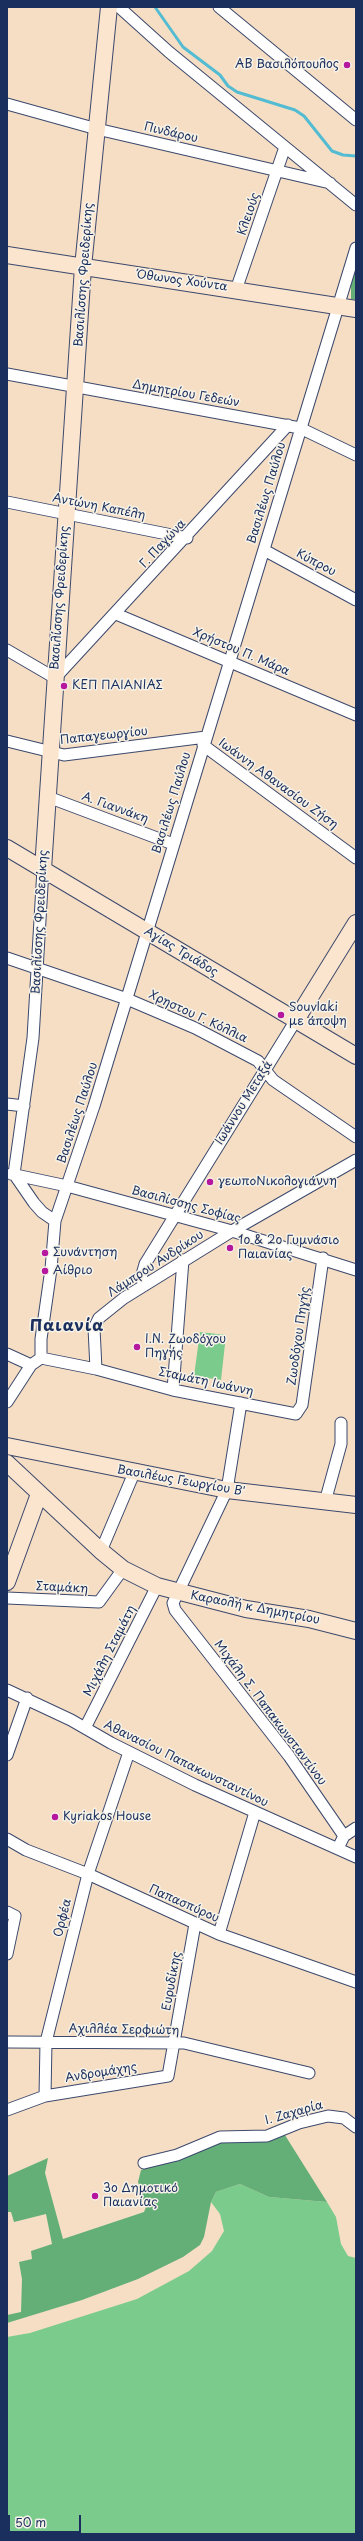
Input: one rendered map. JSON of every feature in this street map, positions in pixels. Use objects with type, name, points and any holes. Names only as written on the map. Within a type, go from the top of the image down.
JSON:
[{"type":"street","name":"Βασιλίσσης Φρειδερίκης","points":[[11,1173],[24,1106],[33,1038],[51,753],[54,678],[76,387],[83,267],[109,7]]},
{"type":"street","points":[[120,7],[169,52],[356,205]]},
{"type":"street","points":[[219,7],[356,120]]},
{"type":"street","name":"Πινδάρου","points":[[7,104],[97,129],[277,172],[330,183]]},
{"type":"street","name":"Κλειούς","points":[[236,290],[286,147]]},
{"type":"street","name":"Βασιλέως Παύλου","points":[[41,1358],[41,1339],[51,1269],[55,1221],[127,999],[172,844],[356,248]]},
{"type":"street","name":"Όθωνος Χούντα","points":[[7,255],[339,305],[356,309]]},
{"type":"street","name":"Δημητρίου Γεδεών","points":[[7,374],[288,425],[300,428],[356,456]]},
{"type":"street","name":"Γ. Παγώνα","points":[[54,678],[187,538],[288,425]]},
{"type":"street","name":"Αντώνη Καπέλη","points":[[7,502],[187,538]]},
{"type":"street","name":"Κύπρου","points":[[264,550],[356,600]]},
{"type":"street","name":"Χρήστου Π. Μάρα","points":[[116,614],[356,715]]},
{"type":"street","points":[[7,650],[54,678]]},
{"type":"street","name":"Παπαγεωργίου","points":[[7,742],[64,755],[204,741]]},
{"type":"street","name":"Ιωάννη Αθανασίου Ζήση","points":[[204,741],[356,858]]},
{"type":"street","name":"Α. Γιαννάκη","points":[[48,798],[172,844]]},
{"type":"street","name":"Αγίας Τριάδος","points":[[7,848],[356,1056]]},
{"type":"street","name":"Ιωάννου Μεταξά","points":[[145,1285],[141,1278],[142,1271],[173,1215],[356,923]]},
{"type":"street","name":"Χρηστου Γ. Κόλλια","points":[[7,958],[38,967],[127,999],[196,1028],[258,1061],[286,1089],[356,1137]]},
{"type":"street","points":[[7,1104],[24,1106]]},
{"type":"street","name":"Λάμπρου Ανδρίκου","points":[[96,1369],[94,1328],[99,1318],[183,1260],[356,1160]]},
{"type":"street","points":[[11,1173],[42,1212],[55,1221]]},
{"type":"street","name":"Βασιλίσσης Σοφίας","points":[[11,1173],[67,1186],[232,1231],[323,1258],[356,1270]]},
{"type":"street","name":"Ζωοδόχου Πηγής","points":[[296,1414],[302,1405],[323,1258]]},
{"type":"street","points":[[172,1390],[183,1260]]},
{"type":"street","points":[[7,1354],[31,1365]]},
{"type":"street","points":[[7,1402],[31,1365],[41,1358]]},
{"type":"street","name":"Σταμάτη Ιωάννη","points":[[41,1358],[96,1369],[172,1390],[296,1414]]},
{"type":"street","points":[[177,1593],[226,1490],[240,1403]]},
{"type":"street","points":[[325,1502],[341,1444],[341,1424]]},
{"type":"street","name":"Βασιλέως Γεωργίου Β'","points":[[7,1446],[134,1473],[226,1490],[356,1505]]},
{"type":"street","name":"Καραολή κ Δημητρίου","points":[[7,1463],[101,1551],[123,1569],[157,1586],[177,1593],[246,1609],[309,1619],[356,1631]]},
{"type":"street","points":[[101,1551],[134,1473]]},
{"type":"street","points":[[7,1582],[39,1494]]},
{"type":"street","name":"Σταμάκη","points":[[7,1598],[99,1602],[123,1569]]},
{"type":"street","name":"Μιχάλη Σταμάτη","points":[[85,1728],[157,1586]]},
{"type":"street","name":"Μιχάλη Σ. Παπακωνσταντίνου","points":[[177,1593],[173,1603],[175,1610],[289,1756],[344,1836]]},
{"type":"street","name":"Αθανασίου Παπακωνσταντίνου","points":[[7,1690],[27,1698],[129,1752],[255,1812],[356,1857]]},
{"type":"street","points":[[7,1755],[27,1698]]},
{"type":"street","name":"Ορφέα","points":[[45,2096],[46,2042],[88,1874],[129,1752]]},
{"type":"street","points":[[219,1934],[255,1812]]},
{"type":"street","points":[[338,1848],[344,1836],[356,1828]]},
{"type":"street","name":"Παπασπύρου","points":[[7,1839],[26,1850],[88,1874],[219,1934],[356,1982]]},
{"type":"street","points":[[7,1912],[15,1916],[7,1954]]},
{"type":"street","name":"Ευρυδίκης","points":[[175,2043],[195,1924]]},
{"type":"street","name":"Αχιλλέα Σερφιώτη","points":[[7,2042],[184,2043],[309,2073]]},
{"type":"street","name":"Ανδρομάχης","points":[[7,2110],[45,2096],[168,2076],[175,2043]]},
{"type":"street","name":"Ι. Ζαχαρία","points":[[144,2163],[177,2155],[210,2139],[233,2135],[268,2136],[299,2123],[328,2116],[344,2118],[356,2127]]},
{"type":"green space","points":[[356,266],[356,300],[351,299],[351,284]]},
{"type":"green space","points":[[200,1332],[226,1335],[221,1380],[194,1376]]},
{"type":"green space","points":[[283,2132],[327,2202],[269,2197],[240,2184],[216,2192],[211,2202],[204,2237],[200,2245],[183,2257],[138,2279],[82,2300],[7,2323],[7,2315],[21,2312],[22,2279],[19,2262],[32,2259],[31,2251],[52,2244],[46,2214],[14,2222],[11,2212],[7,2212],[7,2176],[48,2158],[45,2173],[63,2239],[144,2212],[146,2207],[138,2182],[141,2170],[211,2141]]},
{"type":"green space","points":[[240,2184],[269,2197],[327,2202],[336,2217],[341,2244],[348,2256],[356,2258],[356,2534],[7,2534],[7,2337],[30,2333],[137,2299],[189,2271],[212,2251],[224,2231],[220,2214],[211,2202],[216,2192]]},
{"type":"waterway","points":[[155,7],[183,47],[220,75],[228,86],[237,92],[295,110],[304,116],[332,151],[343,155],[356,156]]},
{"type":"place","name":"ΑΒ Βασιλόπουλος","points":[[347,65]]},
{"type":"place","name":"ΚΕΠ ΠΑΙΑΝΙΑΣ","points":[[64,686]]},
{"type":"place","name":"Souvlaki με άποψη","points":[[281,1015]]},
{"type":"place","name":"γεωποΝικολογιάννη","points":[[210,1182]]},
{"type":"place","name":"1ο & 2ο Γυμνάσιο Παιανίας","points":[[230,1248]]},
{"type":"place","name":"Συνάντηση","points":[[45,1253]]},
{"type":"place","name":"Αίθριο","points":[[45,1271]]},
{"type":"place","name":"Ι.Ν. Ζωοδόχου Πηγής","points":[[137,1347]]},
{"type":"place","name":"Kyriakos House","points":[[55,1817]]},
{"type":"place","name":"3ο Δημοτικό Παιανίας","points":[[95,2196]]},
{"type":"district","name":"Παιανία","points":[[67,1327]]}]
